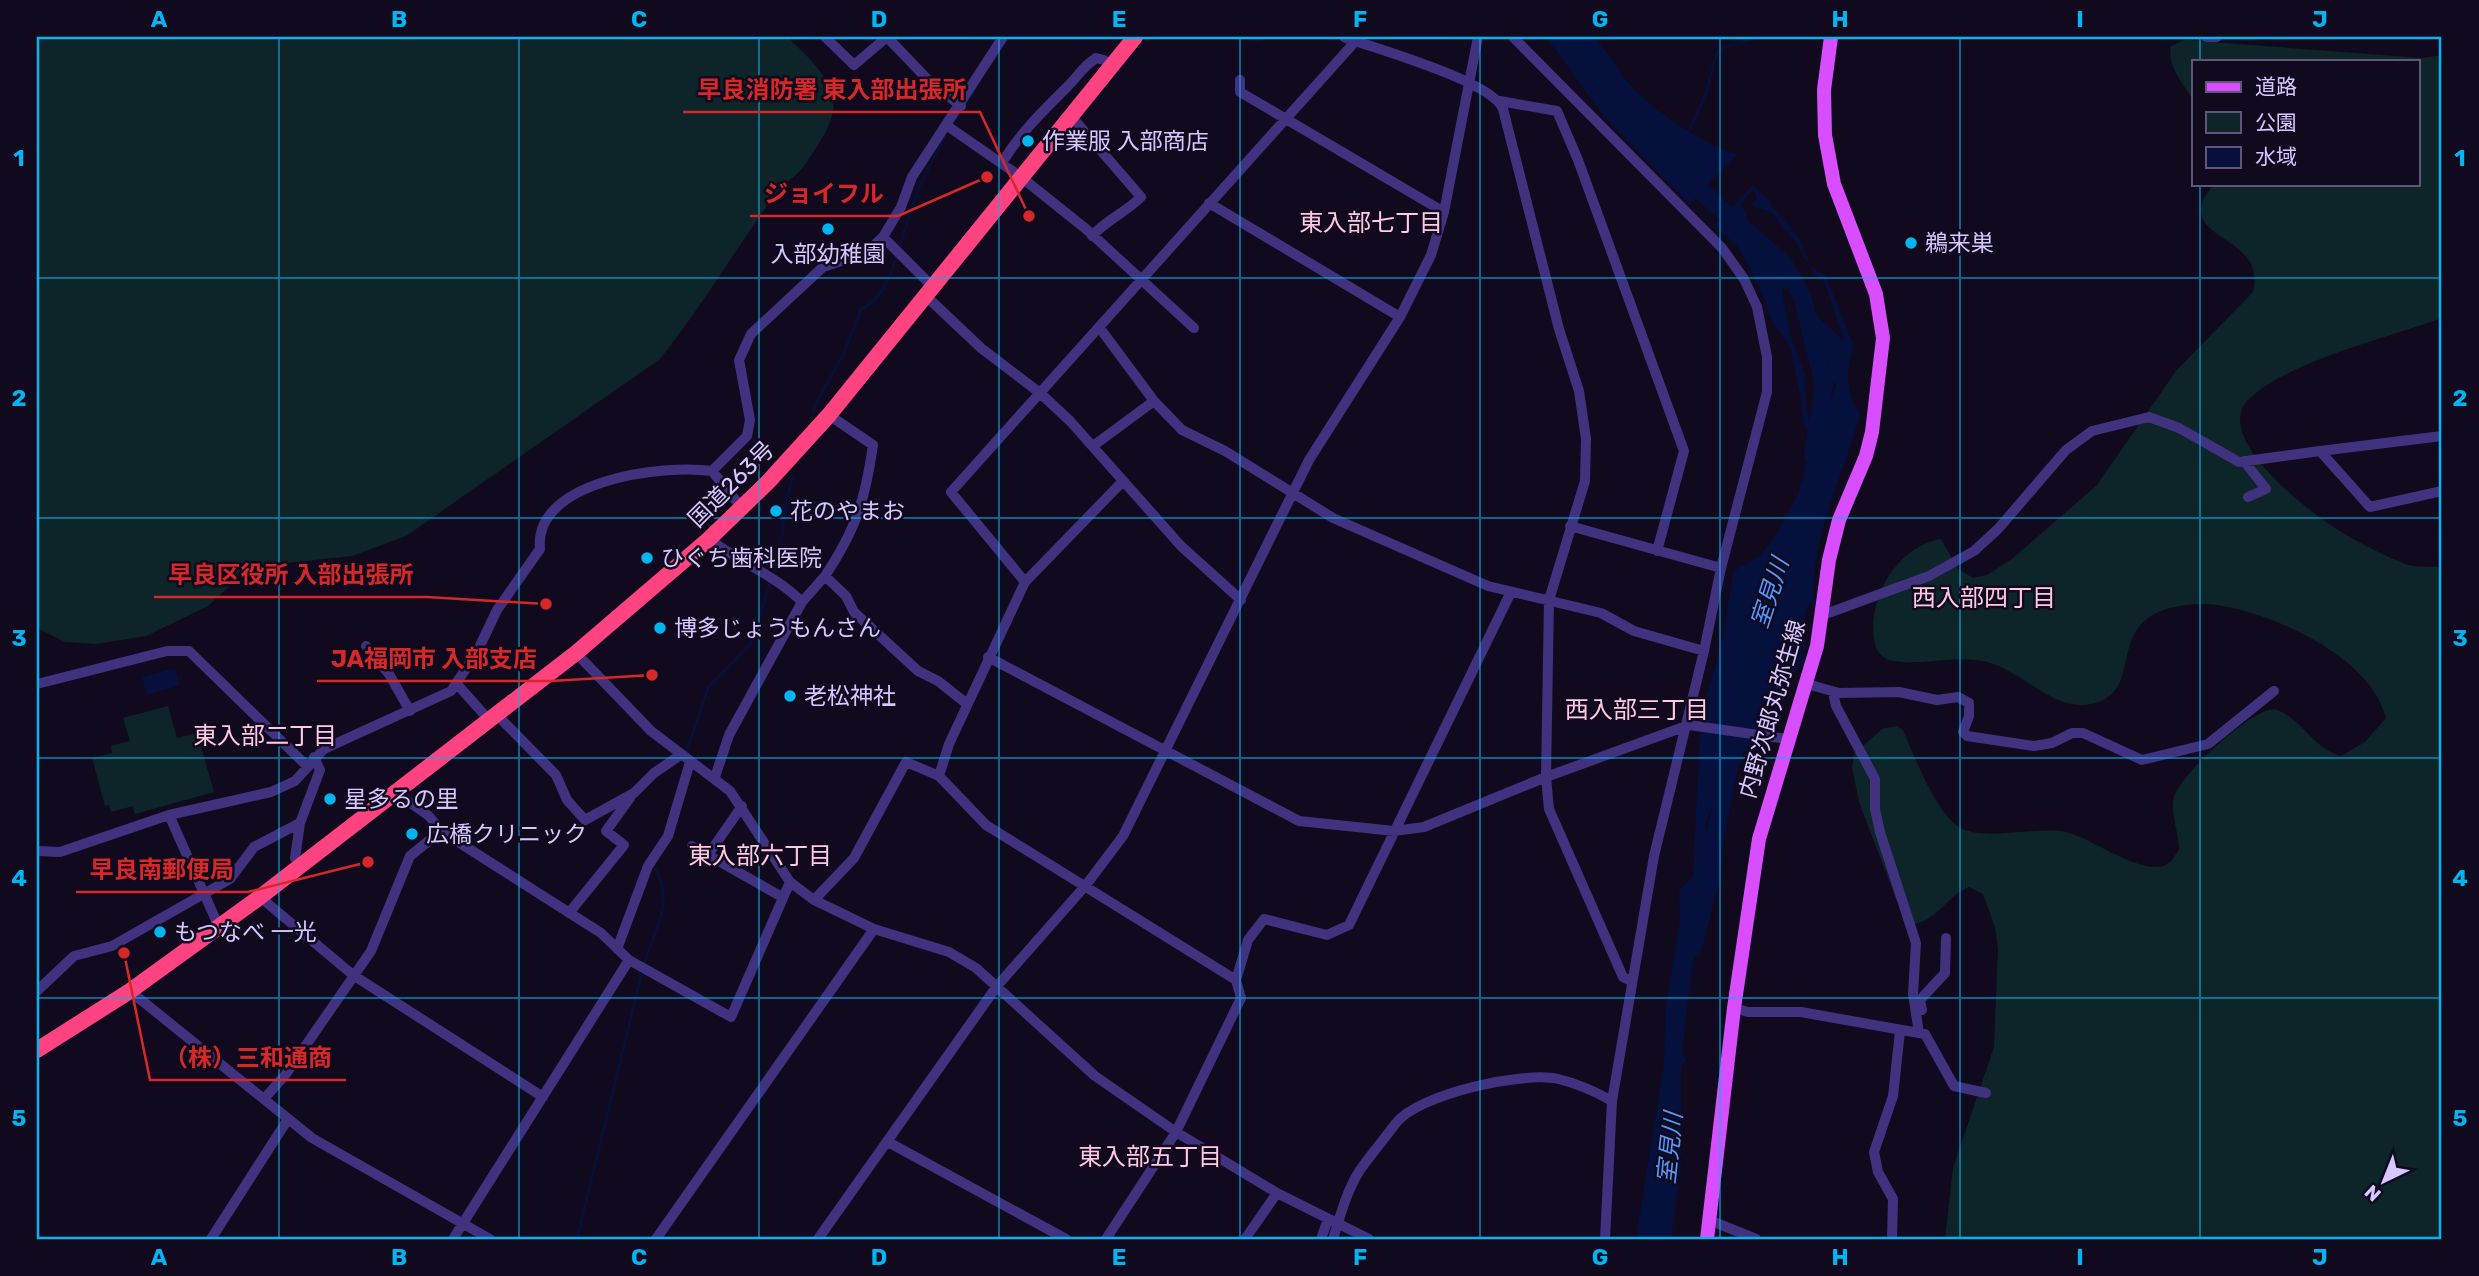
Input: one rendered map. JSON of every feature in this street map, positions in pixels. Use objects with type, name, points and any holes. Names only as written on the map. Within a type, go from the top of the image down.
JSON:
[{"type":"highway","name":"国道263号","points":[[37,1050],[130,990],[301,866],[576,653],[709,539],[742,508],[829,415],[1135,37]]},
{"type":"main road","name":"内野次郎丸弥生線","points":[[1707,1239],[1734,1008],[1759,839],[1784,738],[1807,684],[1823,615],[1829,560],[1839,520],[1866,456],[1872,432],[1883,338],[1876,294],[1834,184],[1825,135],[1824,90],[1831,37]]},
{"type":"street","points":[[825,37],[854,65],[887,37],[930,82],[961,106]]},
{"type":"street","points":[[712,471],[747,436],[750,420],[739,360],[751,334],[823,267],[866,253],[884,237],[901,207],[912,177],[961,106],[1003,37]]},
{"type":"street","points":[[818,1239],[997,986],[1086,885],[1123,836],[1332,419],[1399,317],[1431,255],[1444,212],[1478,37]]},
{"type":"street","points":[[1513,37],[1722,248],[1744,279],[1757,307],[1764,332],[1767,392],[1721,568],[1704,651],[1654,856],[1631,981],[1612,1101],[1605,1239]]},
{"type":"street","points":[[2206,37],[2217,37]]},
{"type":"street","points":[[1025,582],[951,492],[1286,119],[1350,38],[1469,82],[1500,102],[1558,111],[1684,451],[1657,551]]},
{"type":"street","points":[[1002,163],[1020,133],[1068,86],[1079,69],[1096,58],[1104,60],[1111,67]]},
{"type":"street","points":[[1240,80],[1240,92],[1444,212]]},
{"type":"street","points":[[1500,102],[1582,408],[1587,467],[1549,600],[1546,777],[1549,809],[1623,977],[1631,981]]},
{"type":"street","points":[[1071,116],[1141,197],[1127,211],[1108,221],[1092,236]]},
{"type":"street","points":[[946,125],[1021,177],[1092,236],[1194,328]]},
{"type":"street","points":[[1209,203],[1399,317]]},
{"type":"street","points":[[884,237],[928,291],[981,348],[1040,393],[1093,446],[1181,546],[1241,600]]},
{"type":"street","points":[[1099,327],[1154,401],[1182,430],[1334,518],[1510,594],[1601,613],[1633,631],[1704,651]]},
{"type":"street","points":[[1093,446],[1154,401]]},
{"type":"street","points":[[715,777],[729,735],[802,602],[825,576],[846,543],[861,511],[873,445],[829,415]]},
{"type":"street","points":[[1823,615],[1929,576],[1974,551],[1998,528],[2066,450],[2092,431],[2149,417],[2179,428],[2239,462],[2442,436]]},
{"type":"street","points":[[2320,451],[2370,508],[2442,491]]},
{"type":"street","points":[[2244,461],[2266,489],[2248,497]]},
{"type":"street","points":[[37,851],[60,852],[169,815],[271,792],[295,781],[324,749],[452,691],[498,610],[540,549],[538,534],[549,516],[585,487],[662,468],[712,471],[742,508]]},
{"type":"street","points":[[939,776],[967,704],[1025,582],[1123,481]]},
{"type":"street","points":[[1570,526],[1721,568]]},
{"type":"street","points":[[709,539],[735,559],[772,578],[802,602]]},
{"type":"street","points":[[825,576],[846,596],[854,612],[918,671],[938,681],[967,704]]},
{"type":"street","points":[[1106,1239],[1176,1132],[1241,998],[1236,980],[1248,940],[1264,919],[1327,935],[1349,925],[1510,594]]},
{"type":"street","points":[[366,646],[389,674],[410,711]]},
{"type":"street","points":[[37,684],[156,654],[188,651],[320,770],[300,823],[295,858],[301,866]]},
{"type":"street","points":[[576,653],[651,731],[685,759],[715,777],[742,806],[774,862],[790,883],[814,900],[874,929],[949,952],[976,968],[1096,1076],[1176,1132],[1277,1193],[1339,1224],[1351,1235],[1369,1239]]},
{"type":"street","points":[[988,657],[1299,821],[1394,831],[1424,827],[1546,777],[1686,727],[1784,738]]},
{"type":"street","points":[[456,683],[556,775],[567,800],[585,820],[634,793]]},
{"type":"street","points":[[1807,684],[1833,692],[1899,692],[1937,700],[1958,697],[1969,703],[1969,716],[1963,732],[1967,736],[2034,746],[2052,743],[2072,733],[2083,733],[2142,760],[2208,744],[2274,691]]},
{"type":"street","points":[[1833,692],[1836,706],[1875,779],[1875,809],[1880,832],[1916,943],[1913,994],[1922,1033],[1951,1083],[1986,1093]]},
{"type":"street","points":[[569,913],[625,845],[606,831],[634,793],[654,773],[685,759]]},
{"type":"street","points":[[617,949],[651,863],[668,836],[685,759]]},
{"type":"street","points":[[814,900],[854,858],[906,762],[939,776],[986,825],[1236,980]]},
{"type":"street","points":[[396,792],[429,816],[441,831],[601,933],[632,961],[730,1017],[790,883]]},
{"type":"street","points":[[708,855],[742,806]]},
{"type":"street","points":[[169,815],[219,927]]},
{"type":"street","points":[[37,991],[74,956],[112,946],[203,891],[230,879],[254,847],[300,823]]},
{"type":"street","points":[[264,1100],[286,1074],[370,951],[410,856],[441,831]]},
{"type":"street","points":[[692,846],[782,897]]},
{"type":"street","points":[[260,897],[353,975],[543,1097]]},
{"type":"street","points":[[656,1239],[874,929]]},
{"type":"street","points":[[1922,1033],[1920,1000],[1945,973],[1946,937]]},
{"type":"street","points":[[453,1239],[632,961]]},
{"type":"street","points":[[130,990],[312,1138],[490,1239]]},
{"type":"street","points":[[1734,1008],[1748,1012],[1801,1012],[1922,1033]]},
{"type":"street","points":[[1892,1239],[1893,1199],[1878,1171],[1874,1152],[1893,1096],[1900,1031]]},
{"type":"street","points":[[1332,1239],[1345,1200],[1360,1170],[1397,1122],[1426,1102],[1478,1086],[1527,1076],[1557,1079],[1612,1101]]},
{"type":"street","points":[[211,1239],[288,1119]]},
{"type":"street","points":[[888,1142],[1066,1239]]},
{"type":"street","points":[[1245,1239],[1277,1193]]},
{"type":"street","points":[[1321,1239],[1328,1219]]},
{"type":"street","points":[[1709,1220],[1756,1239]]},
{"type":"green space","points":[[37,37],[787,37],[822,73],[831,91],[833,108],[825,133],[806,163],[773,197],[660,359],[406,536],[352,556],[267,565],[244,573],[208,606],[146,636],[96,644],[65,642],[37,628]]},
{"type":"green space","points":[[2185,40],[2422,58],[2442,55],[2442,318],[2339,352],[2287,374],[2265,386],[2248,400],[2240,416],[2243,435],[2254,455],[2290,494],[2311,511],[2351,537],[2397,561],[2414,566],[2442,567],[2442,1239],[1945,1239],[1953,1168],[1994,1047],[1998,949],[1995,927],[1983,894],[1969,887],[1955,895],[1930,917],[1915,924],[1896,899],[1859,802],[1852,767],[1854,754],[1882,729],[1897,726],[1903,730],[1934,796],[1959,827],[1995,834],[2066,832],[2134,862],[2159,867],[2169,863],[2179,850],[2173,803],[2179,787],[2203,758],[2236,729],[2267,711],[2277,710],[2294,720],[2323,747],[2341,756],[2365,742],[2386,718],[2377,696],[2361,676],[2318,642],[2266,618],[2218,605],[2182,606],[2151,616],[2139,627],[2132,640],[2114,692],[2103,700],[2087,705],[2056,699],[2013,673],[1983,661],[1893,661],[1881,655],[1875,644],[1875,610],[1880,593],[1898,564],[1911,552],[1941,539],[1958,569],[1973,578],[1987,575],[2012,559],[2097,485],[2176,371],[2253,292],[2254,274],[2249,261],[2240,250],[2207,225],[2202,216],[2202,203],[2212,186],[2420,186],[2420,60],[2192,60],[2192,98],[2177,75],[2171,60],[2171,46]]},
{"type":"green space","points":[[168,706],[177,738],[197,733],[214,792],[135,814],[133,806],[111,812],[109,805],[105,806],[92,758],[112,753],[111,746],[130,741],[123,718]]},
{"type":"water","points":[[1546,37],[1594,37],[1626,80],[1647,101],[1693,134],[1737,154],[1690,204],[1604,116]]},
{"type":"water","points":[[1753,185],[1770,201],[1771,206],[1798,236],[1811,267],[1826,276],[1854,347],[1848,382],[1860,414],[1822,531],[1814,579],[1814,604],[1807,608],[1802,626],[1806,648],[1802,653],[1803,662],[1790,678],[1773,723],[1744,751],[1740,764],[1720,791],[1706,822],[1710,869],[1695,923],[1701,927],[1691,975],[1682,1053],[1686,1060],[1681,1067],[1681,1164],[1671,1239],[1636,1239],[1664,1063],[1666,1006],[1680,921],[1679,891],[1693,876],[1701,714],[1721,647],[1733,575],[1738,568],[1758,558],[1774,538],[1798,494],[1809,451],[1809,432],[1803,423],[1801,398],[1790,347],[1772,322],[1759,285],[1738,247],[1714,225]],"holes":[[[1751,191],[1755,192],[1757,199],[1751,206],[1771,212],[1797,244],[1813,272],[1825,283],[1844,341],[1820,319],[1784,270],[1748,238],[1746,213],[1741,205]],[[1781,286],[1799,299],[1828,360],[1826,373],[1836,385],[1820,433],[1812,432],[1806,408],[1805,375],[1791,337]]]},
{"type":"water","points":[[175,668],[180,685],[147,695],[142,677]]},
{"type":"waterway","points":[[1257,41],[1261,37]]},
{"type":"waterway","points":[[1688,134],[1706,93],[1717,53],[1724,47],[1760,37]]},
{"type":"waterway","points":[[952,125],[975,89]]},
{"type":"waterway","points":[[899,249],[917,191],[945,136]]},
{"type":"waterway","name":"室見川","points":[[1693,171],[1696,187],[1784,264],[1802,296],[1824,385],[1813,455]]},
{"type":"waterway","points":[[814,413],[815,405],[844,353],[861,309],[875,300],[880,293],[889,279],[897,255]]},
{"type":"waterway","points":[[774,574],[793,478]]},
{"type":"waterway","points":[[686,752],[709,686],[751,643],[771,580]]},
{"type":"waterway","name":"室見川","points":[[1693,947],[1711,877],[1714,842],[1731,758]]},
{"type":"waterway","points":[[644,966],[663,903],[660,878],[653,864]]},
{"type":"waterway","points":[[577,1239],[642,972]]},
{"type":"place","name":"作業服 入部商店","points":[[1028,141]]},
{"type":"place","name":"ジョイフル","points":[[987,177]]},
{"type":"place","name":"早良消防署 東入部出張所","points":[[1029,216]]},
{"type":"place","name":"入部幼稚園","points":[[828,229]]},
{"type":"place","name":"鵜来巣","points":[[1911,243]]},
{"type":"place","name":"花のやまお","points":[[776,511]]},
{"type":"place","name":"ひぐち歯科医院","points":[[647,558]]},
{"type":"place","name":"早良区役所 入部出張所","points":[[546,604]]},
{"type":"place","name":"博多じょうもんさん","points":[[660,628]]},
{"type":"place","name":"JA福岡市 入部支店","points":[[652,675]]},
{"type":"place","name":"老松神社","points":[[790,696]]},
{"type":"place","name":"星多るの里","points":[[330,799]]},
{"type":"place","name":"広橋クリニック","points":[[412,834]]},
{"type":"place","name":"早良南郵便局","points":[[368,862]]},
{"type":"place","name":"もつなべ 一光","points":[[160,932]]},
{"type":"place","name":"（株）三和通商","points":[[124,953]]},
{"type":"district","name":"東入部七丁目","points":[[1371,223]]},
{"type":"district","name":"西入部四丁目","points":[[1984,598]]},
{"type":"district","name":"西入部三丁目","points":[[1637,710]]},
{"type":"district","name":"東入部二丁目","points":[[265,736]]},
{"type":"district","name":"東入部六丁目","points":[[760,856]]},
{"type":"district","name":"東入部五丁目","points":[[1150,1157]]}]
